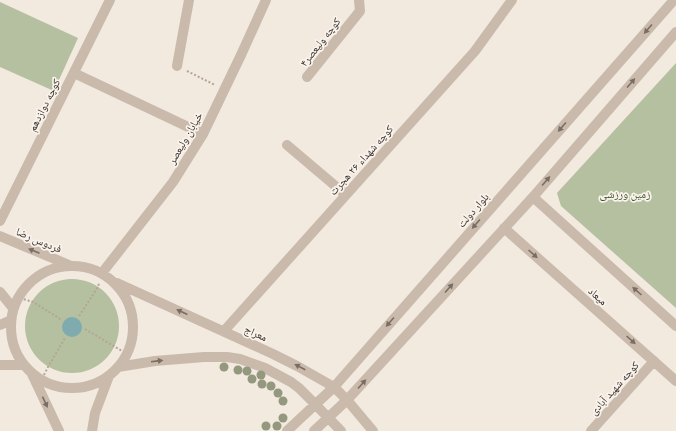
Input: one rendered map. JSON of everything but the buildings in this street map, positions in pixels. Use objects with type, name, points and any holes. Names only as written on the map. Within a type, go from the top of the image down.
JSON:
[{"type":"street","name":"کوچه دوازدهم","points":[[0,221],[110,0]]},
{"type":"street","points":[[177,66],[189,0]]},
{"type":"street","name":"خیابان ولیعصر","points":[[102,273],[173,182],[203,134],[266,0]]},
{"type":"street","name":"کوچه ولیعصر۴","points":[[308,77],[360,11],[359,0]]},
{"type":"street","name":"کوچه شهداء ۲۶ هجرت","points":[[224,332],[475,51],[512,0]]},
{"type":"street","name":"بلوار دولت","points":[[287,431],[334,386],[674,0]]},
{"type":"street","points":[[314,431],[347,400],[504,228],[676,32]]},
{"type":"street","points":[[74,73],[203,134]]},
{"type":"street","points":[[287,145],[346,195]]},
{"type":"street","points":[[533,196],[676,326]]},
{"type":"street","name":"میعاد","points":[[504,228],[676,381]]},
{"type":"street","name":"فردوس رضا","points":[[0,236],[69,265]]},
{"type":"street","points":[[69,265],[80,266],[102,273],[113,281],[124,294],[131,310],[133,332],[127,354],[118,367],[109,376],[99,382],[76,388],[52,386],[32,374],[17,355],[11,332],[13,308],[25,287],[34,278],[44,272],[69,265]]},
{"type":"street","name":"معراج","points":[[113,281],[297,366],[334,386],[373,431]]},
{"type":"street","points":[[0,292],[13,308]]},
{"type":"street","points":[[0,325],[11,320]]},
{"type":"street","points":[[118,367],[178,359],[234,357],[256,364],[291,382],[299,388],[341,431]]},
{"type":"street","name":"کوچه شهید آبادی","points":[[592,431],[654,361]]},
{"type":"street","points":[[0,365],[24,365]]},
{"type":"street","points":[[32,374],[59,431]]},
{"type":"street","points":[[92,431],[95,413],[109,376]]},
{"type":"path","points":[[177,66],[224,90]]},
{"type":"path","points":[[80,316],[98,287],[102,273]]},
{"type":"path","points":[[18,298],[32,302],[62,320]]},
{"type":"path","points":[[85,329],[127,354]]},
{"type":"path","points":[[42,381],[48,366],[65,338]]},
{"type":"green space","points":[[0,2],[78,38],[54,91],[0,67]]},
{"type":"green space","name":"زمین ورزشی","points":[[676,63],[676,308],[561,206],[557,193]]},
{"type":"green space","points":[[72,279],[90,283],[105,293],[115,308],[119,326],[115,344],[105,359],[90,369],[72,373],[54,369],[39,359],[29,344],[25,326],[29,308],[39,293],[54,283]]},
{"type":"water","points":[[72,317],[79,320],[82,327],[79,334],[72,337],[65,334],[62,327],[65,320]]}]
